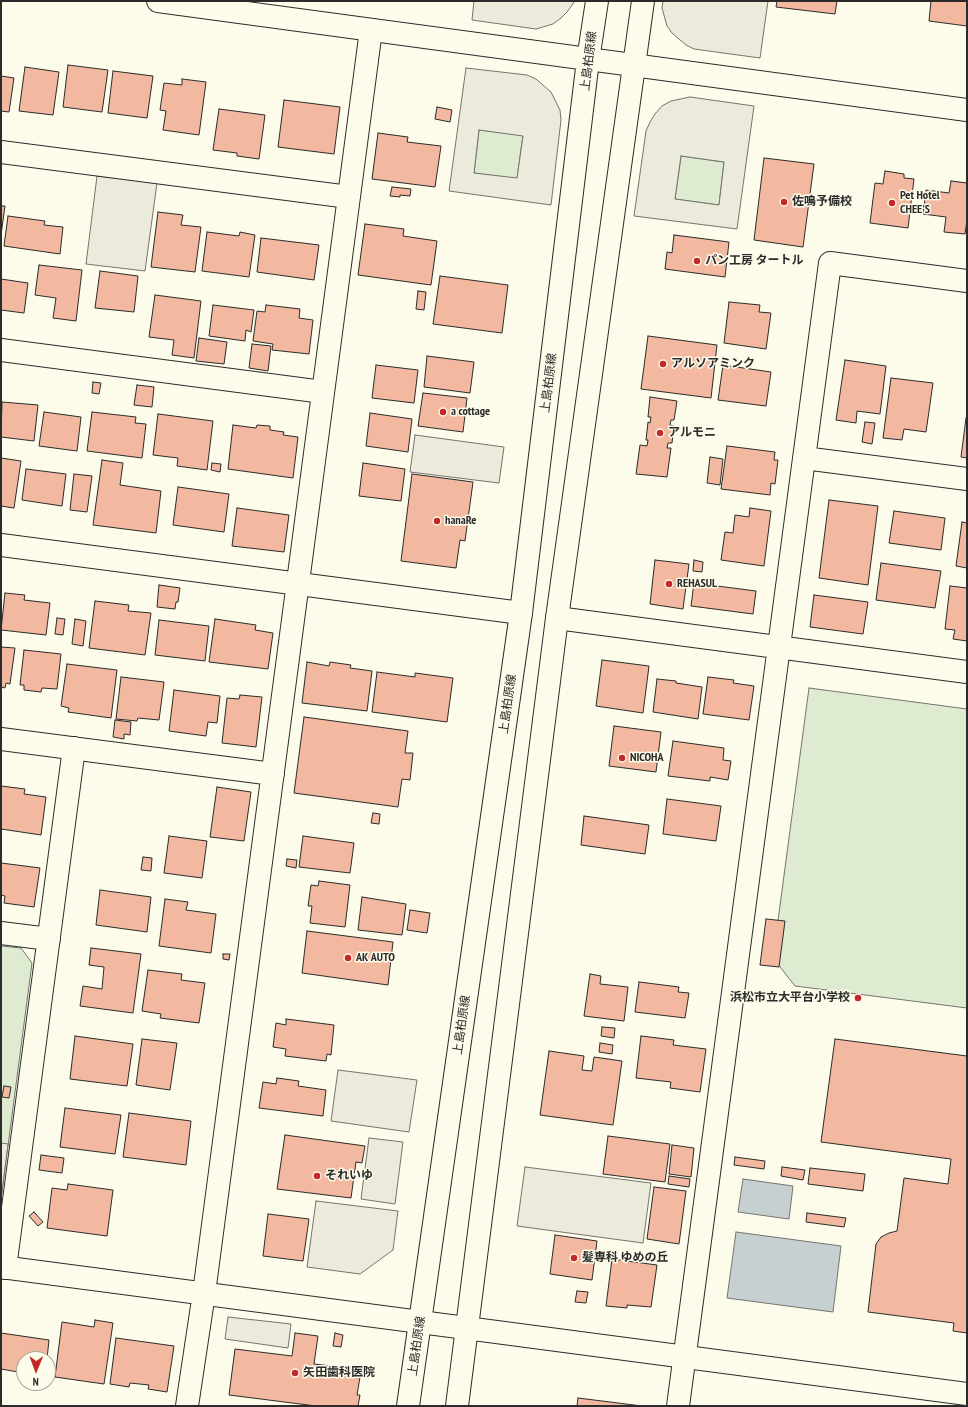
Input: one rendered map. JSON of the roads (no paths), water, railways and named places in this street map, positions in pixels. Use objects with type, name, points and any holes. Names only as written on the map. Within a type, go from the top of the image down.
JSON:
[{"type":"street","points":[[158,1],[967,110]]},
{"type":"street","name":"上島柏原線","points":[[408,1406],[521,613],[588,60],[597,1]]},
{"type":"street","points":[[457,1406],[557,618],[643,1]]},
{"type":"street","points":[[187,1406],[204,1293],[371,30]]},
{"type":"street","points":[[1,152],[349,197]]},
{"type":"street","points":[[678,1406],[830,263],[967,281]]},
{"type":"street","points":[[1,350],[323,392]]},
{"type":"street","points":[[804,458],[967,479]]},
{"type":"street","points":[[1,545],[521,613]]},
{"type":"street","points":[[557,618],[967,672]]},
{"type":"street","points":[[1,739],[273,774]]},
{"type":"street","points":[[74,748],[3,1267],[967,1394]]},
{"type":"street","points":[[1,933],[49,939]]},
{"type":"place","name":"佐鳴予備校","points":[[784,202]]},
{"type":"place","name":"Pet Hotel CHEE'S","points":[[892,203]]},
{"type":"place","name":"パン工房 タートル","points":[[697,261]]},
{"type":"place","name":"アルソアミンク","points":[[663,364]]},
{"type":"place","name":"a cottage","points":[[443,412]]},
{"type":"place","name":"アルモニ","points":[[660,433]]},
{"type":"place","name":"hanaRe","points":[[437,521]]},
{"type":"place","name":"REHASUL","points":[[669,584]]},
{"type":"place","name":"NICOHA","points":[[622,758]]},
{"type":"place","name":"AK AUTO","points":[[348,958]]},
{"type":"place","name":"浜松市立大平台小学校","points":[[858,998]]},
{"type":"place","name":"それいゆ","points":[[317,1176]]},
{"type":"place","name":"髪専科 ゆめの丘","points":[[574,1258]]},
{"type":"place","name":"矢田歯科医院","points":[[295,1373]]}]
